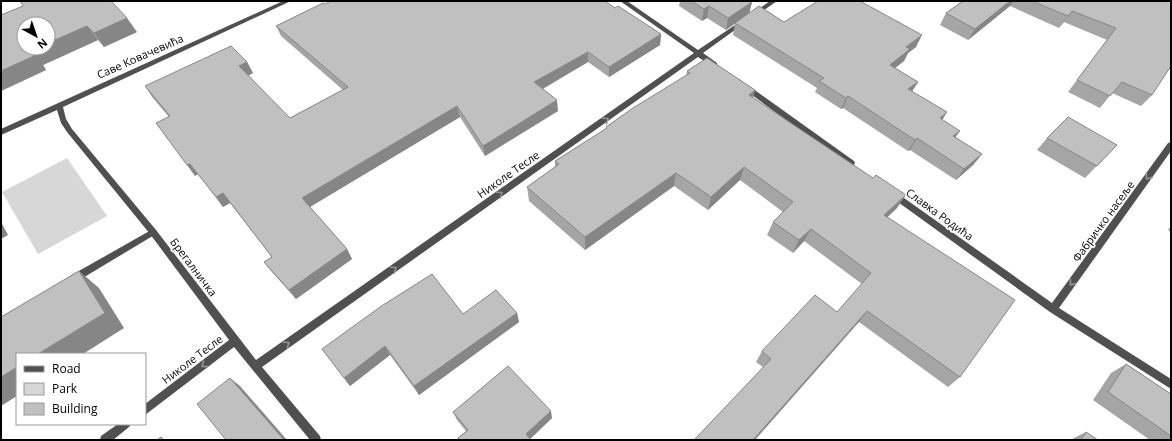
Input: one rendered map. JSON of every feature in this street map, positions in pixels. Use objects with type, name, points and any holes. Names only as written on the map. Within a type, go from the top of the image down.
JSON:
[{"type":"street","name":"Саве Ковачевића","points":[[1,132],[288,1]]},
{"type":"street","points":[[623,1],[719,68]]},
{"type":"street","name":"Николе Тесле","points":[[255,366],[699,54],[729,31],[774,1]]},
{"type":"street","points":[[738,82],[860,170]]},
{"type":"street","name":"Брегалничка","points":[[59,105],[64,123],[69,131],[153,232],[235,341],[316,440]]},
{"type":"street","name":"Фабричко насеље","points":[[1053,309],[1171,146]]},
{"type":"street","name":"Славка Родића","points":[[886,188],[1053,309],[1171,384]]},
{"type":"street","points":[[63,284],[153,232]]},
{"type":"street","name":"Николе Тесле","points":[[146,409],[235,341]]},
{"type":"street","points":[[106,440],[125,425]]},
{"type":"green space","points":[[67,158],[107,216],[38,254],[2,192]]},
{"type":"building","points":[[20,1],[111,1],[127,18],[94,33],[87,26],[56,40],[56,16],[16,16],[16,56],[34,56],[1,71],[1,15],[23,6]]},
{"type":"building","points":[[331,1],[605,1],[615,8],[618,6],[661,34],[609,67],[588,52],[534,82],[557,100],[483,146],[457,106],[302,198],[347,249],[289,290],[264,262],[272,257],[223,193],[216,197],[190,164],[187,165],[156,123],[170,116],[145,86],[231,46],[247,62],[239,66],[290,118],[348,87],[276,26],[323,3],[325,4]]},
{"type":"building","points":[[691,1],[752,2],[728,18],[709,6],[704,9]]},
{"type":"building","points":[[818,1],[860,1],[922,35],[906,47],[910,49],[890,65],[918,82],[908,89],[947,112],[940,118],[960,131],[953,136],[982,154],[964,169],[917,138],[915,140],[848,96],[846,98],[819,81],[824,78],[735,23],[759,6],[784,22]]},
{"type":"building","points":[[963,1],[1010,1],[975,29],[946,13]]},
{"type":"building","points":[[1032,1],[1171,1],[1171,66],[1152,95],[1122,82],[1110,96],[1077,80],[1116,28],[1072,11],[1068,16]]},
{"type":"building","points":[[707,58],[755,90],[749,95],[873,178],[876,175],[906,195],[884,215],[1015,300],[960,377],[867,311],[753,440],[694,440],[771,359],[762,351],[815,295],[837,312],[871,273],[811,229],[799,240],[773,222],[793,202],[744,167],[711,197],[676,173],[585,237],[527,187],[559,164],[555,161],[607,128],[606,127],[633,108],[690,73],[687,71]]},
{"type":"building","points":[[1068,117],[1117,145],[1097,166],[1047,138]]},
{"type":"building","points":[[79,271],[105,313],[40,353],[16,353],[16,368],[1,377],[1,317]]},
{"type":"building","points":[[432,274],[463,314],[496,290],[517,313],[414,386],[385,346],[344,378],[322,349],[380,307]]},
{"type":"building","points":[[1126,364],[1171,394],[1171,436],[1108,392]]},
{"type":"building","points":[[508,366],[551,411],[526,434],[531,440],[460,440],[458,438],[468,430],[453,412]]},
{"type":"building","points":[[230,378],[284,440],[226,440],[197,404]]},
{"type":"building","points":[[1086,432],[1098,440],[1081,440]]},
{"type":"building","points":[[161,437],[164,440],[157,440]]}]
